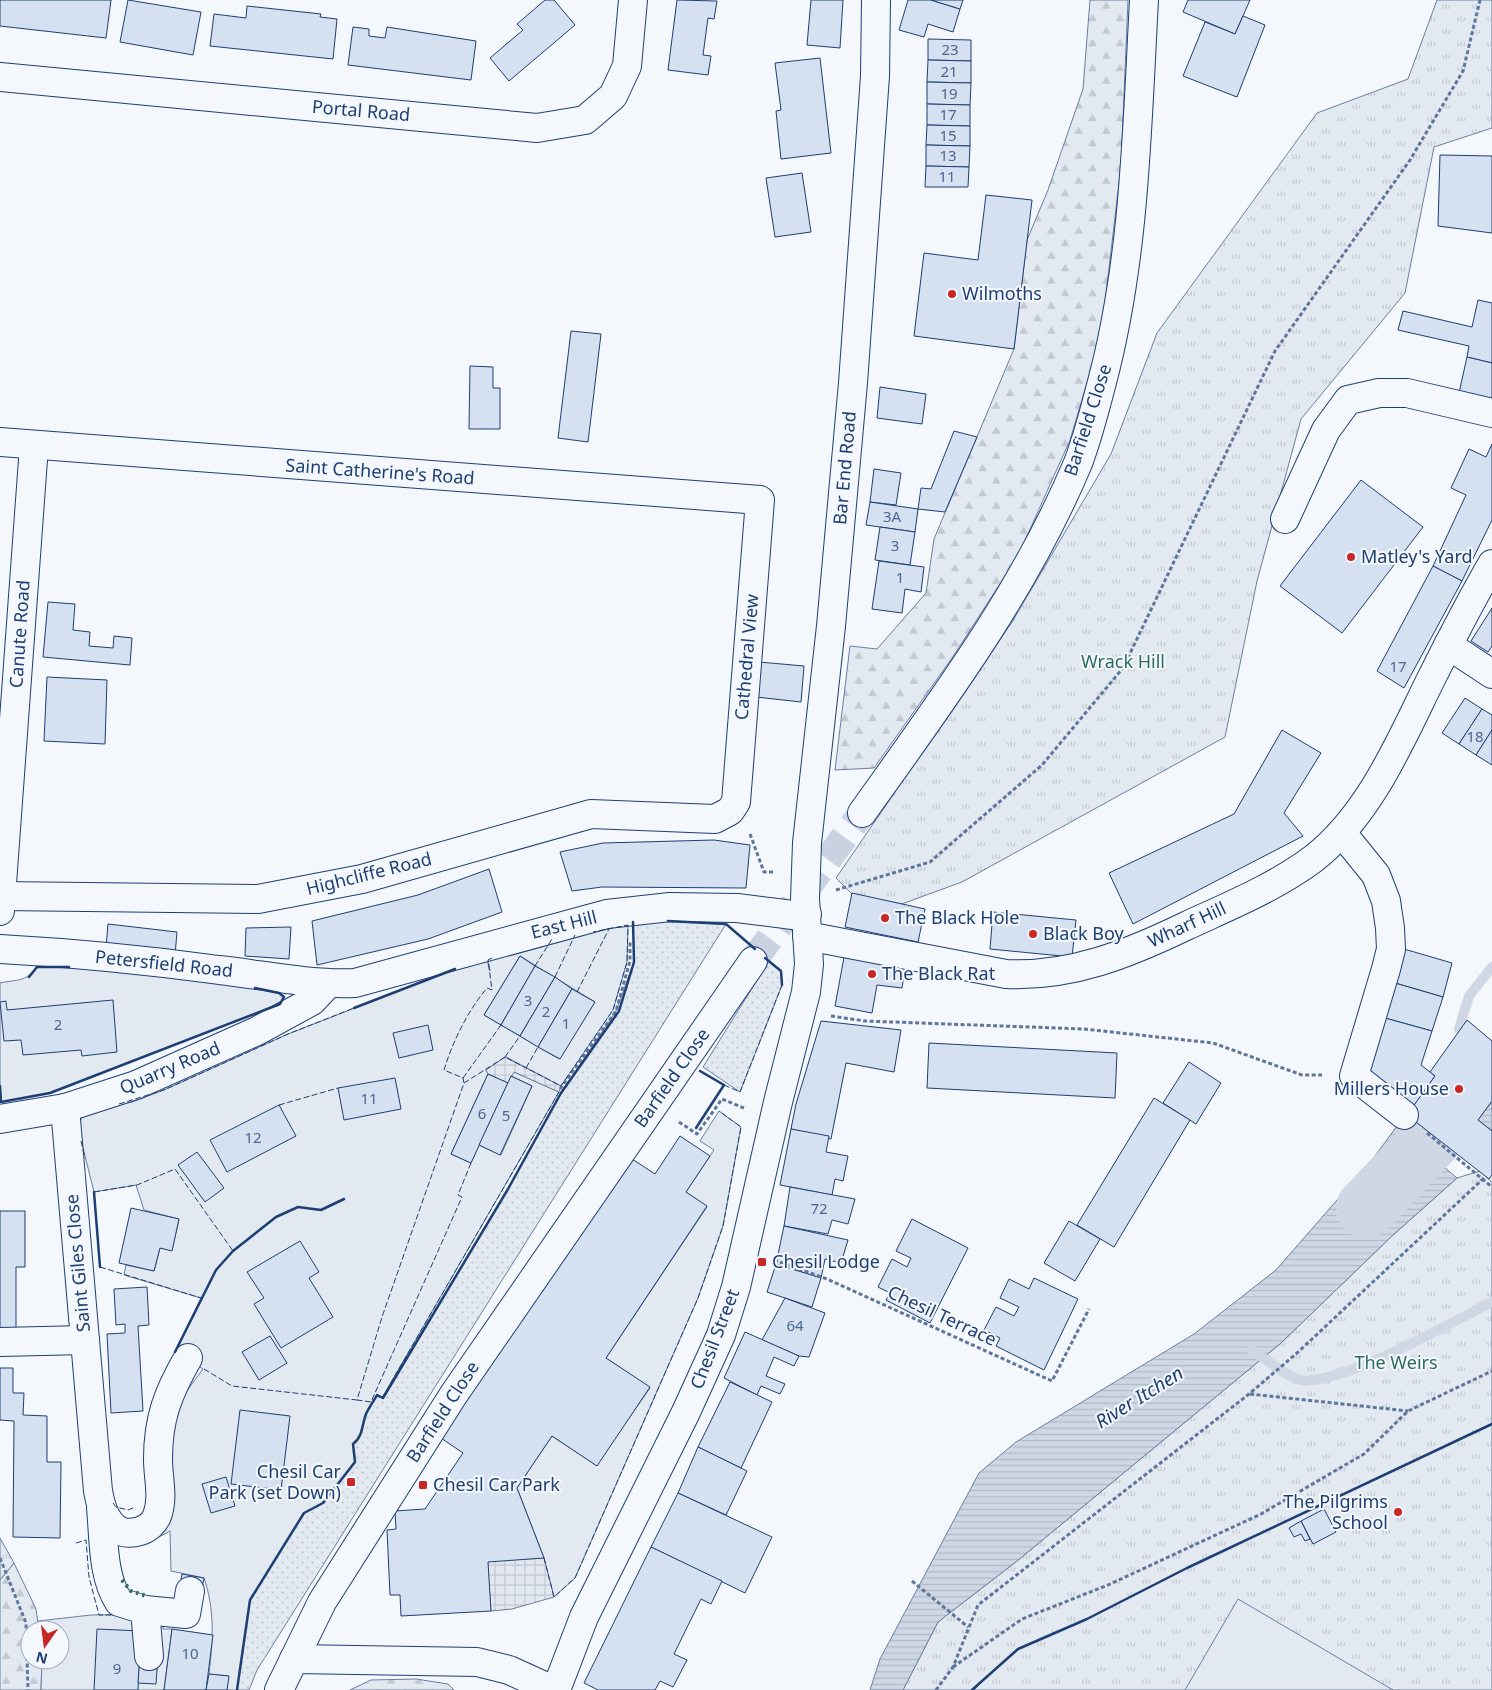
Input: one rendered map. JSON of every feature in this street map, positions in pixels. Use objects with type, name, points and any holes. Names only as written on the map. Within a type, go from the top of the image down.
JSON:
[{"type":"street","name":"Portal Road","points":[[0,77],[537,128],[585,120],[613,96],[627,66],[633,0]]},
{"type":"street","name":"Bar End Road","points":[[806,916],[808,833],[831,626],[853,383],[874,76],[876,0]]},
{"type":"street","name":"Barfield Close","points":[[862,812],[946,695],[1027,569],[1078,462],[1110,352],[1123,282],[1135,184],[1144,0]]},
{"type":"street","points":[[1285,519],[1326,430],[1348,400],[1379,392],[1407,392],[1492,413]]},
{"type":"street","name":"Saint Catherine's Road","points":[[0,442],[760,500]]},
{"type":"street","name":"Canute Road","points":[[1,904],[34,446]]},
{"type":"street","name":"Cathedral View","points":[[730,811],[736,802],[760,500]]},
{"type":"street","name":"Wharf Hill","points":[[806,916],[1006,974],[1031,975],[1090,965],[1132,951],[1273,885],[1313,858],[1342,833],[1367,799],[1404,734],[1448,645],[1492,564]]},
{"type":"street","points":[[1448,645],[1492,674]]},
{"type":"street","name":"Highcliffe Road","points":[[1,904],[258,899],[362,879],[591,814],[715,819],[730,811]]},
{"type":"street","points":[[1342,833],[1376,875],[1386,901],[1390,928],[1391,949],[1388,962],[1354,1076],[1404,1115]]},
{"type":"street","name":"East Hill","points":[[327,984],[355,983],[607,914],[670,907],[737,908],[806,916]]},
{"type":"street","name":"Chesil Street","points":[[556,1690],[584,1617],[686,1412],[721,1335],[736,1287],[778,1102],[802,1012],[809,964],[806,916]]},
{"type":"street","name":"Petersfield Road","points":[[0,949],[52,952],[184,965],[327,984]]},
{"type":"street","name":"Barfield Close","points":[[279,1690],[322,1602],[454,1394],[753,961]]},
{"type":"street","name":"Quarry Road","points":[[0,1119],[65,1108],[136,1084],[257,1031],[312,1000],[327,984]]},
{"type":"street","name":"Saint Giles Close","points":[[65,1108],[106,1569],[113,1594],[118,1602],[145,1610],[186,1614],[190,1591]]},
{"type":"street","points":[[0,1342],[85,1340]]},
{"type":"street","points":[[101,1508],[107,1520],[118,1532],[131,1534],[146,1530],[156,1518],[161,1495],[158,1460],[164,1410],[174,1382],[188,1358]]},
{"type":"street","points":[[145,1610],[149,1656]]},
{"type":"street","points":[[294,1658],[476,1662],[509,1670],[542,1685],[546,1690]]},
{"type":"path","points":[[806,916],[930,862],[1042,765],[1123,668],[1275,351],[1410,160],[1463,71],[1480,0]]},
{"type":"path","points":[[752,836],[764,872],[782,872]]},
{"type":"path","points":[[560,1089],[616,1011],[630,961],[630,932]]},
{"type":"path","points":[[802,1012],[865,1021],[1084,1029],[1213,1042],[1302,1075],[1354,1076]]},
{"type":"path","points":[[675,1119],[698,1134],[722,1099]]},
{"type":"path","points":[[1404,1115],[1484,1178],[1492,1187]]},
{"type":"path","points":[[936,1690],[953,1667],[978,1606],[1250,1394],[1297,1353],[1484,1178]]},
{"type":"path","name":"Chesil Terrace","points":[[744,1250],[827,1279],[1052,1381],[1089,1309]]},
{"type":"path","points":[[953,1667],[1022,1619],[1108,1585],[1261,1514],[1364,1454],[1408,1411],[1492,1371]]},
{"type":"path","points":[[1250,1394],[1408,1411]]},
{"type":"path","points":[[0,1558],[26,1623],[28,1690]]},
{"type":"path","points":[[912,1581],[968,1627]]},
{"type":"green space","points":[[1090,0],[1128,0],[1121,166],[1101,336],[1070,440],[1018,556],[952,658],[874,768],[835,770],[850,646],[877,649],[926,593],[934,539],[1014,349],[1027,240],[1048,190],[1083,89]]},
{"type":"green space","name":"Wrack Hill","points":[[1437,0],[1492,0],[1492,128],[1434,147],[1405,293],[1301,419],[1257,581],[1225,737],[962,882],[899,905],[861,903],[836,878],[1012,622],[1111,454],[1157,333],[1317,113],[1408,79]]},
{"type":"green space","points":[[633,917],[726,924],[257,1670],[249,1690],[237,1690],[250,1600],[304,1513],[323,1503],[353,1444],[357,1441],[366,1415],[377,1395],[383,1398],[508,1189],[561,1093],[616,1011],[634,962]]},
{"type":"green space","points":[[628,925],[627,962],[613,1010],[561,1086],[506,1057],[486,1070],[488,1074],[451,1154],[471,1163],[479,1145],[501,1155],[532,1086],[511,1076],[514,1072],[559,1092],[382,1398],[377,1396],[367,1412],[360,1434],[353,1444],[355,1462],[323,1503],[304,1513],[250,1600],[237,1690],[227,1690],[228,1676],[209,1674],[212,1625],[208,1590],[204,1578],[171,1571],[170,1531],[159,1537],[152,1536],[170,1517],[174,1497],[170,1432],[183,1396],[203,1369],[175,1352],[201,1298],[124,1275],[126,1265],[154,1271],[160,1248],[172,1250],[179,1219],[144,1210],[136,1185],[94,1192],[78,1128],[84,1111],[132,1102],[164,1090],[288,1034],[486,957],[490,971],[488,960],[552,939]],"holes":[[[520,956],[595,1002],[559,1059],[484,1015]]]},
{"type":"green space","points":[[769,961],[781,971],[782,985],[740,1092],[703,1067]]},
{"type":"green space","points":[[37,967],[90,967],[208,977],[279,993],[284,997],[280,1004],[50,1093],[0,1102],[0,983],[24,978]]},
{"type":"green space","points":[[719,1111],[741,1127],[723,1226],[698,1298],[575,1578],[554,1597],[544,1558],[517,1488],[552,1436],[596,1465],[650,1388],[606,1358],[707,1207],[686,1192],[714,1150],[700,1141]]},
{"type":"green space","name":"The Weirs","points":[[1480,1171],[1492,1182],[1492,1690],[974,1690],[988,1676],[972,1690],[903,1690],[938,1622],[1017,1561],[1281,1343],[1392,1236],[1457,1178]]},
{"type":"green space","points":[[0,1538],[14,1563],[0,1580]]},
{"type":"green space","points":[[14,1563],[36,1609],[38,1620],[20,1620],[20,1670],[42,1670],[41,1690],[0,1690],[0,1580]]},
{"type":"green space","points":[[1238,1599],[1393,1690],[1185,1690]]},
{"type":"green space","points":[[164,1614],[163,1629],[172,1629],[164,1690],[41,1690],[42,1670],[70,1670],[70,1620],[47,1620],[91,1615]]},
{"type":"green space","points":[[416,1679],[448,1684],[454,1690],[350,1690],[371,1680]]},
{"type":"shaded area","points":[[505,1057],[561,1086],[559,1092],[514,1072],[508,1083],[488,1074],[486,1070]]},
{"type":"shaded area","points":[[544,1558],[554,1597],[512,1609],[491,1611],[487,1561]]},
{"type":"water","points":[[1492,1101],[1492,1131],[1478,1120]]},
{"type":"water","points":[[1397,1126],[1457,1178],[1392,1236],[1281,1343],[1017,1561],[938,1622],[903,1690],[870,1690],[880,1659],[979,1473],[1016,1442],[1194,1334],[1276,1270],[1372,1160]]},
{"type":"building","points":[[0,0],[111,0],[106,38],[0,26]]},
{"type":"building","points":[[128,0],[201,12],[193,55],[120,42]]},
{"type":"building","points":[[545,0],[554,0],[575,25],[509,81],[490,58],[523,30],[517,24]]},
{"type":"building","points":[[677,0],[717,1],[714,19],[708,18],[703,55],[711,56],[708,75],[668,70]]},
{"type":"building","points":[[811,0],[843,0],[840,48],[807,45]]},
{"type":"building","points":[[908,0],[931,0],[960,9],[953,32],[928,24],[924,37],[899,30]]},
{"type":"building","points":[[931,0],[963,0],[960,9]]},
{"type":"building","points":[[1188,0],[1250,0],[1235,34],[1183,12]]},
{"type":"building","points":[[247,6],[321,14],[320,17],[337,19],[333,59],[210,46],[214,14],[246,18]]},
{"type":"building","points":[[1243,16],[1265,25],[1237,97],[1183,76],[1205,22],[1235,34]]},
{"type":"building","points":[[353,27],[369,29],[369,36],[385,38],[387,27],[476,41],[471,80],[348,65]]},
{"type":"building","points":[[928,39],[971,40],[971,61],[928,60]]},
{"type":"building","points":[[820,58],[831,153],[781,159],[776,111],[781,110],[775,63]]},
{"type":"building","points":[[928,60],[971,61],[971,83],[927,82]]},
{"type":"building","points":[[927,82],[971,83],[970,105],[927,104]]},
{"type":"building","points":[[927,104],[970,105],[970,126],[927,125]]},
{"type":"building","points":[[927,125],[970,126],[970,146],[926,145]]},
{"type":"building","points":[[926,145],[970,146],[969,167],[926,166]]},
{"type":"building","points":[[1440,155],[1492,156],[1492,233],[1438,226]]},
{"type":"building","points":[[926,166],[969,167],[968,187],[925,187]]},
{"type":"building","points":[[802,173],[811,232],[775,237],[766,178]]},
{"type":"building","points":[[986,195],[1032,200],[1014,349],[914,336],[924,253],[978,260]]},
{"type":"building","points":[[1478,300],[1492,303],[1492,363],[1467,357],[1469,346],[1398,330],[1403,311],[1472,327]]},
{"type":"building","points":[[571,331],[601,334],[588,442],[558,438]]},
{"type":"building","points":[[1467,357],[1492,363],[1492,410],[1457,402]]},
{"type":"building","points":[[470,366],[493,367],[493,388],[500,388],[500,429],[469,429]]},
{"type":"building","points":[[880,387],[926,394],[922,424],[877,418]]},
{"type":"building","points":[[954,431],[977,437],[945,512],[918,509],[921,488],[931,489]]},
{"type":"building","points":[[1492,444],[1492,520],[1462,581],[1433,566],[1466,495],[1451,488],[1469,449],[1486,457]]},
{"type":"building","points":[[874,469],[901,473],[896,505],[870,502]]},
{"type":"building","name":"Matley's Yard","points":[[1361,480],[1423,527],[1342,633],[1280,586]]},
{"type":"building","points":[[870,502],[918,509],[915,532],[866,525]]},
{"type":"building","points":[[880,527],[915,532],[910,565],[875,560]]},
{"type":"building","points":[[879,561],[924,567],[921,592],[905,589],[902,613],[872,609]]},
{"type":"building","points":[[1433,566],[1462,581],[1404,688],[1377,671]]},
{"type":"building","points":[[48,602],[75,604],[73,630],[90,632],[89,646],[113,648],[114,636],[132,638],[130,665],[43,657]]},
{"type":"building","points":[[1492,608],[1492,646],[1488,652],[1471,641]]},
{"type":"building","points":[[759,662],[804,666],[801,702],[756,697]]},
{"type":"building","points":[[47,677],[107,680],[105,744],[44,741]]},
{"type":"building","points":[[1465,698],[1482,709],[1459,744],[1442,733]]},
{"type":"building","points":[[1482,709],[1492,715],[1492,730],[1476,755],[1459,744]]},
{"type":"building","points":[[1282,730],[1321,753],[1284,813],[1303,836],[1133,924],[1109,873],[1234,814]]},
{"type":"building","points":[[1492,730],[1492,765],[1476,755]]},
{"type":"building","points":[[714,840],[750,845],[746,888],[602,887],[572,891],[560,852],[603,843]]},
{"type":"building","points":[[489,869],[502,912],[428,939],[317,965],[312,921],[418,895]]},
{"type":"building","name":"The Black Hole","points":[[852,893],[925,909],[918,942],[845,927]]},
{"type":"building","name":"Black Boy","points":[[993,912],[1076,920],[1072,957],[990,949]]},
{"type":"building","points":[[108,924],[177,932],[175,955],[106,947]]},
{"type":"building","points":[[291,927],[289,959],[245,956],[246,928]]},
{"type":"building","points":[[1404,949],[1452,963],[1443,997],[1395,983]]},
{"type":"building","name":"The Black Rat","points":[[845,952],[906,962],[902,988],[877,985],[872,1013],[835,1006]]},
{"type":"building","points":[[520,956],[535,966],[501,1025],[484,1015]]},
{"type":"building","points":[[535,966],[555,977],[520,1036],[501,1025]]},
{"type":"building","points":[[555,977],[572,989],[538,1047],[520,1036]]},
{"type":"building","points":[[1395,983],[1443,997],[1432,1031],[1385,1018]]},
{"type":"building","points":[[572,989],[595,1002],[560,1059],[538,1047]]},
{"type":"building","points":[[113,1000],[117,1052],[82,1056],[81,1050],[23,1055],[21,1040],[4,1041],[0,1002],[6,1001],[7,1010]]},
{"type":"building","points":[[1385,1018],[1432,1031],[1421,1065],[1435,1076],[1411,1110],[1368,1075]]},
{"type":"building","name":"Millers House","points":[[1467,1020],[1492,1041],[1492,1101],[1478,1120],[1492,1131],[1492,1175],[1489,1179],[1407,1115],[1435,1076],[1430,1072]]},
{"type":"building","points":[[821,1021],[901,1030],[894,1072],[846,1063],[831,1139],[791,1129],[796,1104]]},
{"type":"building","points":[[428,1025],[433,1050],[399,1058],[393,1033]]},
{"type":"building","points":[[929,1043],[1117,1053],[1115,1098],[927,1088]]},
{"type":"building","points":[[1189,1062],[1221,1083],[1196,1124],[1163,1103]]},
{"type":"building","points":[[488,1074],[508,1083],[471,1163],[451,1154]]},
{"type":"building","points":[[511,1076],[532,1086],[500,1155],[479,1145]]},
{"type":"building","points":[[395,1078],[401,1109],[344,1120],[338,1088]]},
{"type":"building","points":[[1154,1098],[1190,1120],[1114,1247],[1077,1225]]},
{"type":"building","points":[[279,1105],[296,1136],[227,1172],[210,1140]]},
{"type":"building","points":[[791,1129],[829,1136],[826,1152],[848,1156],[843,1181],[835,1179],[832,1195],[780,1185]]},
{"type":"building","points":[[680,1136],[710,1156],[686,1192],[707,1206],[606,1358],[650,1387],[597,1466],[552,1436],[517,1488],[544,1558],[488,1562],[491,1611],[401,1616],[400,1595],[390,1595],[387,1530],[396,1529],[395,1511],[425,1509],[463,1453],[441,1438],[629,1157],[655,1174]]},
{"type":"building","points":[[197,1152],[224,1188],[205,1202],[178,1165]]},
{"type":"building","points":[[790,1187],[855,1199],[848,1224],[832,1220],[828,1234],[784,1226]]},
{"type":"building","points":[[131,1208],[179,1219],[172,1251],[160,1248],[154,1271],[119,1263]]},
{"type":"building","points":[[0,1211],[25,1211],[25,1267],[16,1267],[16,1331],[0,1331]]},
{"type":"building","points":[[912,1219],[968,1248],[930,1323],[886,1300],[890,1293],[878,1287],[892,1259],[907,1267],[911,1258],[896,1251]]},
{"type":"building","points":[[1069,1221],[1100,1239],[1075,1281],[1044,1263]]},
{"type":"building","points":[[784,1226],[848,1240],[841,1263],[825,1259],[821,1278],[776,1264]]},
{"type":"building","points":[[300,1241],[319,1272],[309,1278],[333,1317],[281,1348],[254,1304],[264,1298],[247,1272]]},
{"type":"building","points":[[776,1264],[821,1278],[812,1307],[767,1292]]},
{"type":"building","points":[[1034,1278],[1078,1299],[1044,1370],[996,1346],[1000,1338],[984,1330],[996,1307],[1014,1316],[1019,1307],[1000,1298],[1009,1279],[1029,1289]]},
{"type":"building","points":[[147,1287],[149,1325],[138,1326],[143,1411],[111,1413],[107,1334],[125,1333],[125,1324],[116,1325],[114,1289]]},
{"type":"building","points":[[785,1298],[825,1313],[809,1357],[799,1356],[762,1340]]},
{"type":"building","points":[[745,1332],[799,1356],[794,1366],[774,1357],[766,1376],[785,1384],[780,1394],[761,1386],[757,1395],[724,1378]]},
{"type":"building","points":[[270,1336],[287,1363],[259,1380],[242,1352]]},
{"type":"building","points":[[0,1368],[13,1368],[13,1393],[24,1393],[23,1415],[47,1416],[47,1462],[61,1462],[60,1538],[13,1537],[14,1421],[0,1420]]},
{"type":"building","points":[[730,1382],[772,1402],[741,1468],[698,1447]]},
{"type":"building","points":[[240,1410],[290,1416],[281,1490],[231,1484]]},
{"type":"building","points":[[698,1447],[747,1471],[726,1515],[678,1493]]},
{"type":"building","points":[[226,1477],[235,1506],[211,1513],[202,1484]]},
{"type":"building","points":[[678,1493],[772,1537],[745,1593],[651,1547]]},
{"type":"building","points":[[1324,1509],[1336,1532],[1313,1544],[1301,1521]]},
{"type":"building","points":[[1301,1521],[1310,1539],[1305,1541],[1301,1534],[1294,1537],[1289,1528]]},
{"type":"building","points":[[651,1547],[722,1581],[711,1604],[701,1599],[674,1654],[687,1660],[673,1687],[660,1681],[655,1690],[598,1690],[584,1683]]},
{"type":"building","points":[[182,1574],[204,1578],[201,1593],[179,1589]]},
{"type":"building","points":[[97,1629],[141,1631],[138,1690],[94,1690]]},
{"type":"building","points":[[172,1629],[213,1635],[206,1690],[164,1690]]},
{"type":"building","points":[[140,1655],[158,1656],[156,1684],[138,1683]]},
{"type":"building","points":[[209,1674],[229,1676],[227,1690],[206,1690]]},
{"type":"waterway","points":[[1459,1029],[1469,996],[1492,967]]},
{"type":"waterway","points":[[1422,1148],[1427,1132]]},
{"type":"waterway","name":"River Itchen","points":[[1366,1208],[1434,1137]]},
{"type":"waterway","points":[[1252,1350],[1296,1378],[1301,1380],[1319,1379],[1342,1373],[1396,1351],[1492,1302]]},
{"type":"tunnel","points":[[753,961],[862,813]]},
{"type":"hedge","points":[[122,1580],[131,1591],[146,1596]]},
{"type":"fence","points":[[471,1163],[458,1195],[462,1197],[371,1402],[357,1400],[382,1317],[464,1083],[505,1057],[561,1086],[613,1010],[627,962],[628,925],[593,932]]},
{"type":"fence","points":[[577,992],[609,929]]},
{"type":"fence","points":[[555,977],[575,935]]},
{"type":"fence","points":[[535,966],[552,939]]},
{"type":"fence","points":[[464,1083],[463,1078],[444,1070],[456,1038],[467,1017],[487,988],[492,990],[488,960],[492,958]]},
{"type":"fence","points":[[724,1085],[740,1092],[782,985]]},
{"type":"fence","points":[[119,1104],[164,1090],[288,1034],[354,1008]]},
{"type":"fence","points":[[463,1078],[501,1025]]},
{"type":"fence","points":[[505,1057],[520,1036]]},
{"type":"fence","points":[[526,1068],[538,1047]]},
{"type":"fence","points":[[279,1105],[338,1088]]},
{"type":"fence","points":[[382,1398],[559,1092]]},
{"type":"fence","points":[[544,1558],[554,1597],[575,1578],[698,1298],[723,1226],[741,1127],[719,1111]]},
{"type":"fence","points":[[81,1141],[85,1158]]},
{"type":"fence","points":[[94,1192],[137,1185],[175,1169],[233,1251]]},
{"type":"fence","points":[[100,1267],[201,1298]]},
{"type":"fence","points":[[204,1369],[232,1386],[357,1400]]},
{"type":"fence","points":[[113,1503],[116,1507],[128,1510],[135,1507]]},
{"type":"fence","points":[[76,1543],[86,1540],[89,1577],[99,1615],[111,1615]]},
{"type":"wall","points":[[668,921],[726,924],[755,949]]},
{"type":"wall","points":[[237,1690],[250,1600],[304,1513],[323,1503],[355,1462],[353,1444],[360,1434],[365,1418],[377,1395],[383,1398],[508,1189],[561,1093],[619,1011],[634,962],[633,922]]},
{"type":"wall","points":[[765,958],[781,971],[782,985]]},
{"type":"wall","points":[[29,977],[37,967],[69,967]]},
{"type":"wall","points":[[354,1008],[455,969]]},
{"type":"wall","points":[[0,1086],[1,1102],[50,1093],[280,1004],[284,997],[279,993],[255,988]]},
{"type":"wall","points":[[696,1128],[724,1085],[700,1071]]},
{"type":"wall","points":[[94,1192],[100,1267]]},
{"type":"wall","points":[[175,1352],[216,1270],[233,1251],[276,1217],[298,1207],[321,1210],[344,1199]]},
{"type":"wall","points":[[972,1690],[1018,1649],[1087,1619],[1187,1568],[1492,1424]]},
{"type":"place","name":"Wilmoths","points":[[952,294]]},
{"type":"place","name":"Matley's Yard","points":[[1351,557]]},
{"type":"place","name":"The Black Hole","points":[[885,918]]},
{"type":"place","name":"Black Boy","points":[[1033,934]]},
{"type":"place","name":"The Black Rat","points":[[872,974]]},
{"type":"place","name":"Millers House","points":[[1459,1089]]},
{"type":"place","name":"Chesil Lodge","points":[[762,1262]]},
{"type":"place","name":"Chesil Car Park (set Down)","points":[[351,1482]]},
{"type":"place","name":"Chesil Car Park","points":[[423,1485]]},
{"type":"place","name":"The Pilgrims School","points":[[1398,1512]]}]
